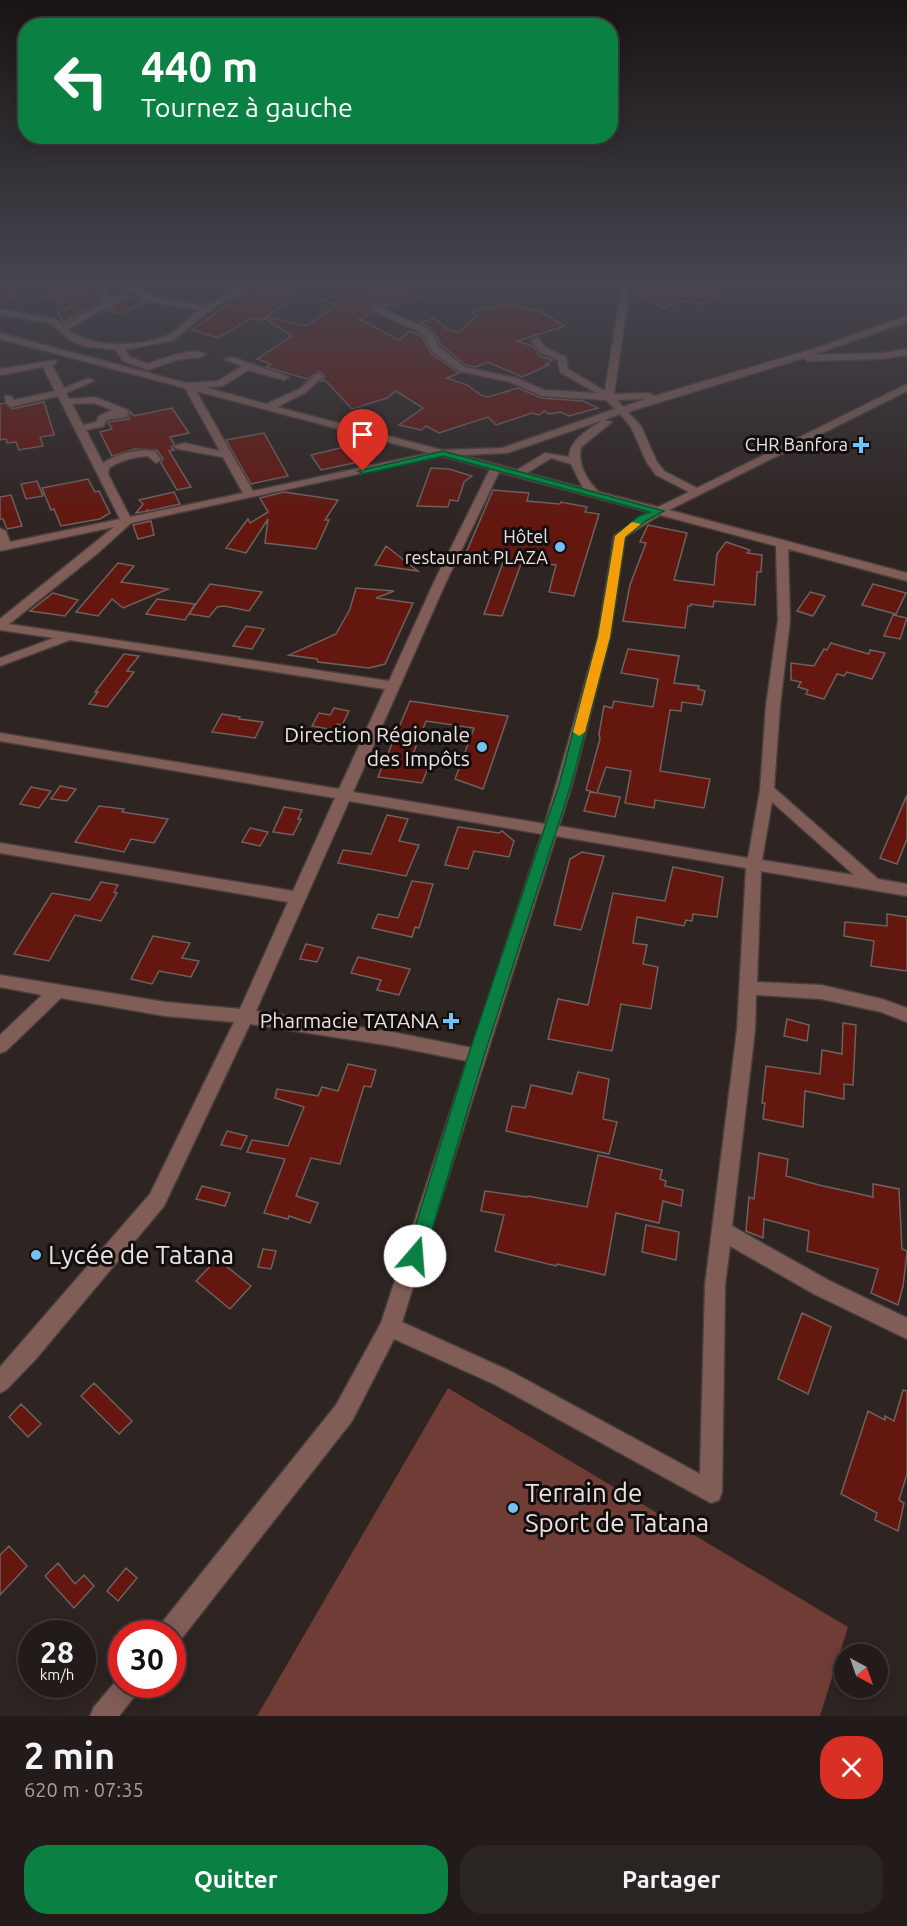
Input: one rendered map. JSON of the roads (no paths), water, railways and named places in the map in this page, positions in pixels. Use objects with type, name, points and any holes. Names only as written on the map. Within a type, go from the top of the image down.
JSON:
[{"type":"street","points":[[0,372],[46,363]]},
{"type":"street","points":[[46,363],[127,521]]},
{"type":"street","points":[[103,363],[907,577]]},
{"type":"street","points":[[137,363],[161,374],[166,380]]},
{"type":"street","points":[[148,367],[159,363]]},
{"type":"street","points":[[243,363],[250,365],[252,369],[284,377]]},
{"type":"street","points":[[454,363],[462,369],[513,380],[542,393],[609,397],[664,396]]},
{"type":"street","points":[[562,363],[563,370],[609,397],[636,426],[652,463],[660,473],[697,492]]},
{"type":"street","points":[[609,397],[614,363]]},
{"type":"street","points":[[0,531],[3,547],[443,453],[503,451],[664,396],[774,363]]},
{"type":"street","points":[[188,385],[220,384],[250,365]]},
{"type":"street","points":[[267,407],[298,393],[315,382],[318,376]]},
{"type":"street","points":[[63,398],[89,381]]},
{"type":"street","points":[[188,385],[250,495]]},
{"type":"street","points":[[180,1620],[344,1413],[390,1327],[565,785],[604,637],[620,536],[643,519],[907,387]]},
{"type":"street","points":[[11,405],[25,399],[95,400],[114,413],[102,418],[100,424],[79,429]]},
{"type":"street","points":[[596,494],[585,486],[573,461],[573,452],[580,439],[621,411]]},
{"type":"street","points":[[178,446],[190,445],[215,455],[226,454]]},
{"type":"street","points":[[103,475],[104,467],[124,456],[151,453],[156,460]]},
{"type":"street","points":[[518,474],[549,455],[573,461]]},
{"type":"street","points":[[0,1382],[28,1353],[157,1200],[245,1016],[440,582],[496,468]]},
{"type":"street","points":[[0,625],[94,551],[127,521]]},
{"type":"street","points":[[390,1327],[503,1378],[711,1492],[715,1285],[746,1030],[754,864],[767,790],[773,706],[784,620],[782,544]]},
{"type":"street","points":[[0,625],[393,686]]},
{"type":"street","points":[[0,662],[69,637]]},
{"type":"street","points":[[0,737],[907,890]]},
{"type":"street","points":[[767,790],[873,884]]},
{"type":"street","points":[[0,848],[298,898]]},
{"type":"street","points":[[0,981],[165,1009],[245,1016],[392,1039],[476,1056]]},
{"type":"street","points":[[748,988],[821,992],[882,1005],[907,1015]]},
{"type":"street","points":[[0,1046],[57,991]]},
{"type":"street","points":[[720,1230],[821,1287],[907,1329]]},
{"type":"street","points":[[103,1716],[117,1698]]},
{"type":"place","name":"CHR Banfora","points":[[861,445]]},
{"type":"place","name":"Hôtel restaurant PLAZA","points":[[560,547]]},
{"type":"place","name":"Direction Régionale des Impôts","points":[[482,747]]},
{"type":"place","name":"Pharmacie TATANA","points":[[451,1021]]},
{"type":"place","name":"Lycée de Tatana","points":[[36,1255]]},
{"type":"place","name":"Terrain de Sport de Tatana","points":[[513,1508]]}]
